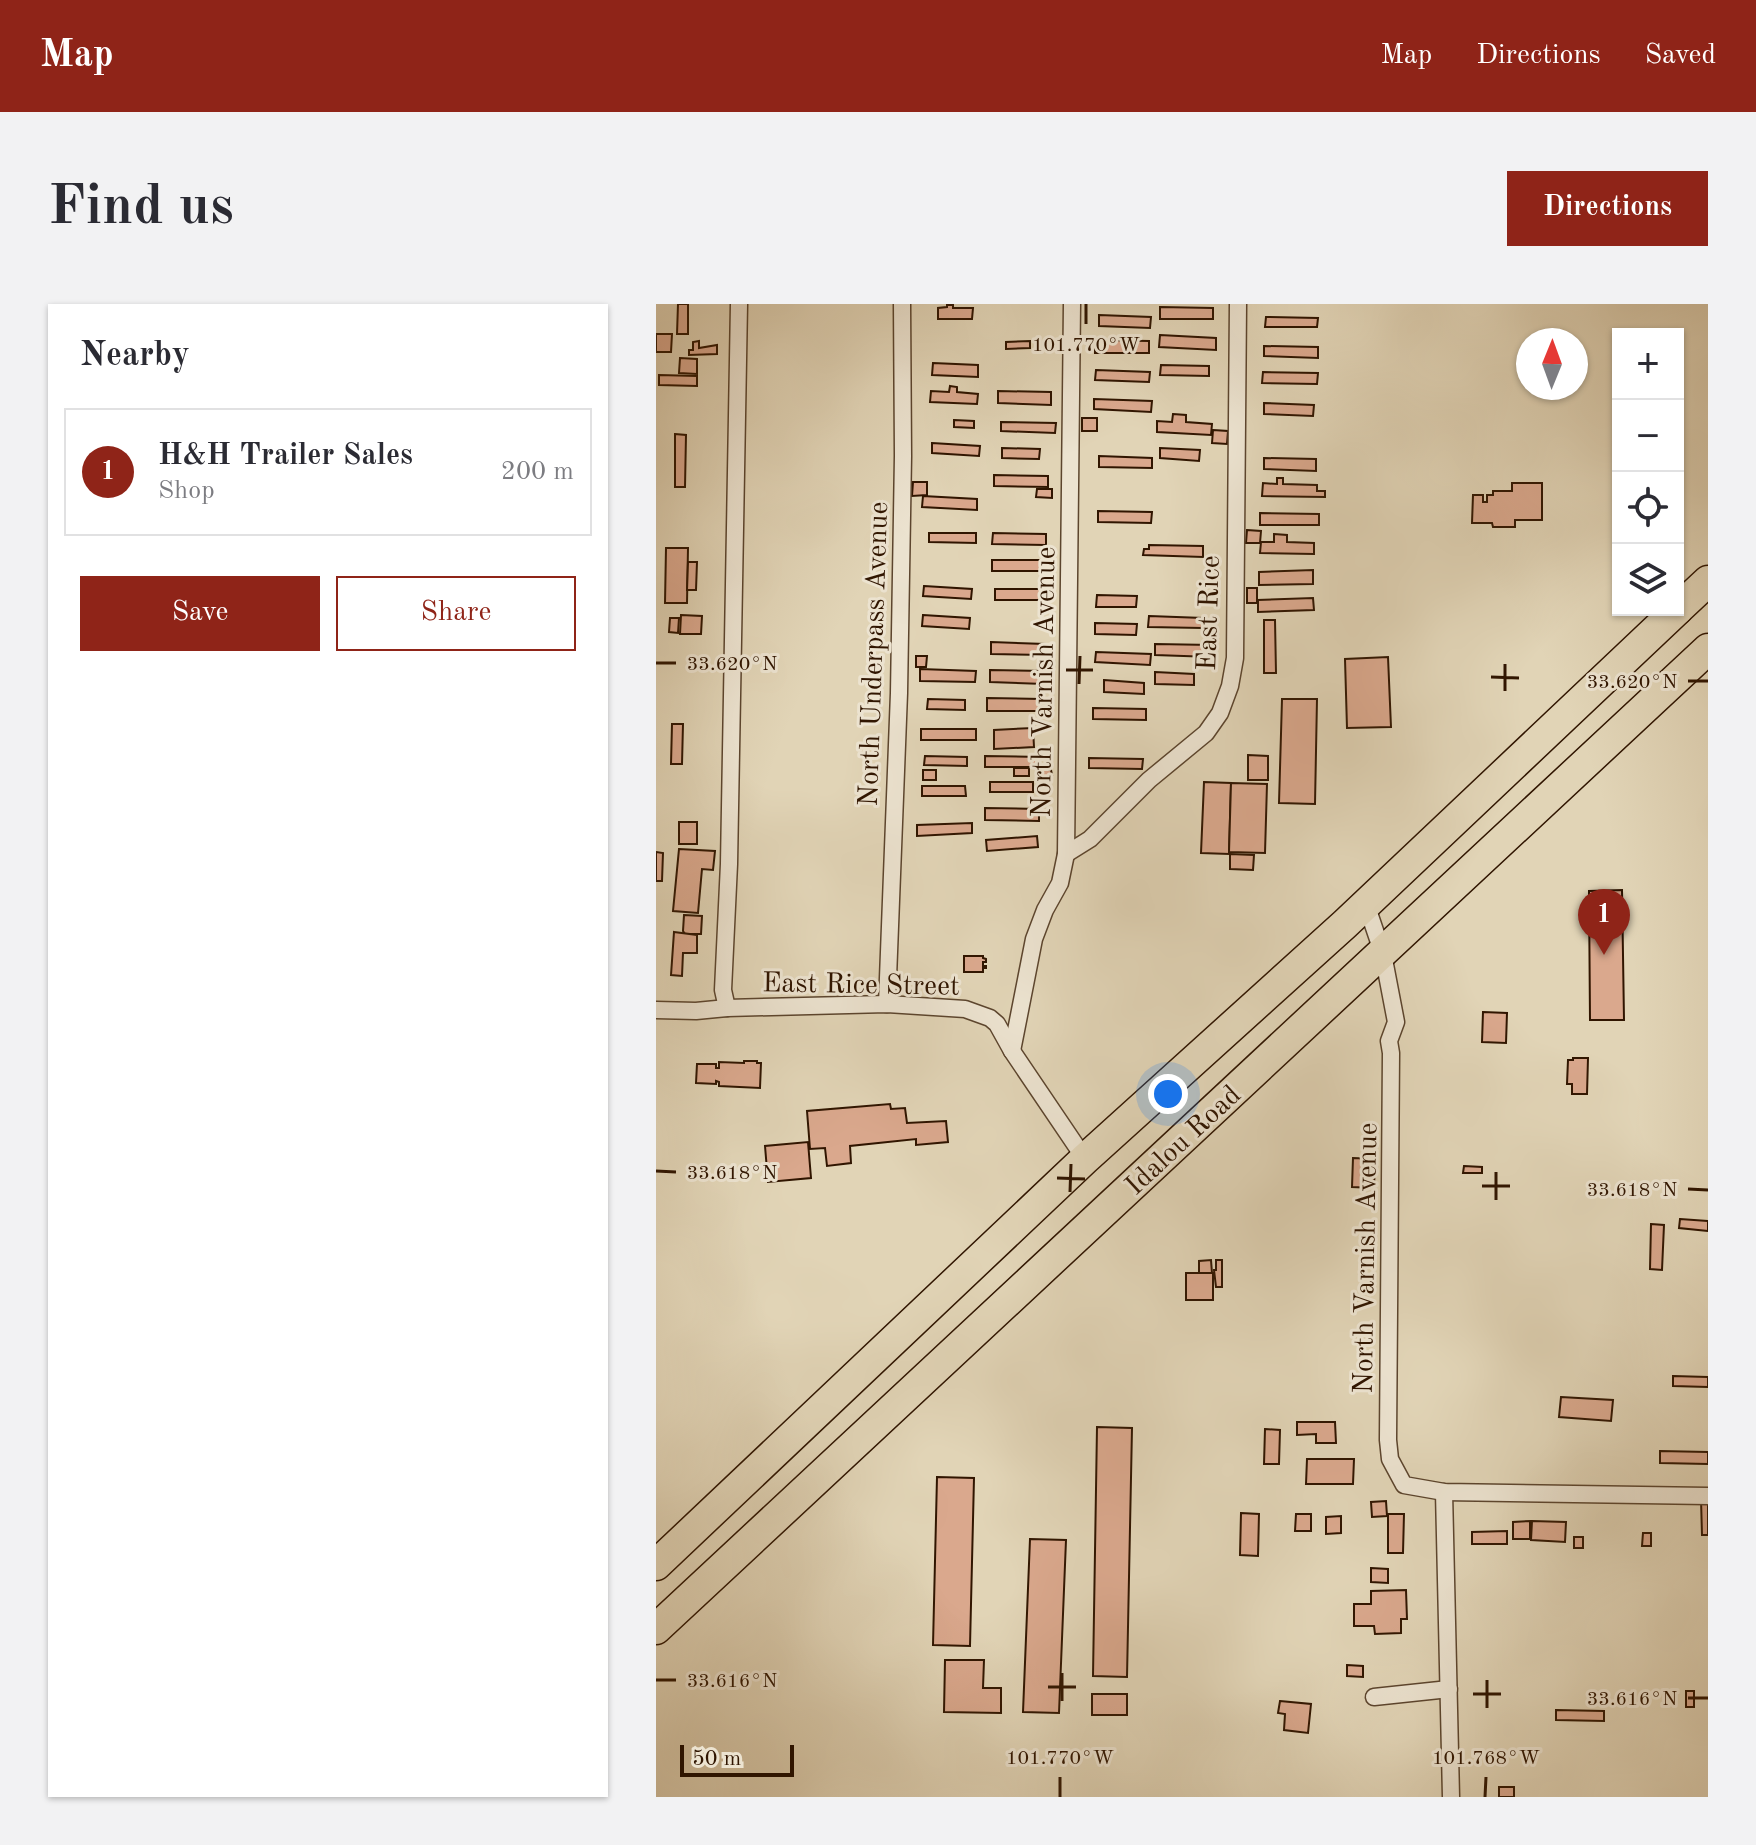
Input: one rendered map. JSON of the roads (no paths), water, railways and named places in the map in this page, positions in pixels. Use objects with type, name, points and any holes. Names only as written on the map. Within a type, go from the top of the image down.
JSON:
[{"type":"highway","name":"Idalou Road","points":[[1684,604],[1708,581]]},
{"type":"highway","name":"Idalou Road","points":[[656,1565],[1085,1159],[1366,904],[1672,616]]},
{"type":"highway","name":"Idalou Road","points":[[656,1629],[1708,649]]},
{"type":"highway","points":[[903,1332],[936,1367]]},
{"type":"street","points":[[727,1008],[723,990],[729,864],[739,304]]},
{"type":"street","name":"North Underpass Avenue","points":[[887,1004],[899,693],[902,304]]},
{"type":"street","name":"North Varnish Avenue","points":[[1012,1051],[1034,939],[1060,883],[1066,854],[1072,304]]},
{"type":"street","name":"East Rice","points":[[1066,854],[1090,839],[1149,780],[1206,733],[1220,713],[1230,686],[1235,658],[1238,304]]},
{"type":"street","name":"North Varnish Avenue","points":[[1366,904],[1383,954],[1396,1022],[1389,1041],[1390,1459],[1404,1485],[1444,1492]]},
{"type":"street","name":"East Rice Street","points":[[656,1010],[887,1004],[976,1012],[997,1024],[1085,1159]]},
{"type":"street","points":[[1451,1797],[1444,1492],[1708,1496]]},
{"type":"street","points":[[1374,1697],[1449,1689]]},
{"type":"place","name":"H&H Trailer Sales","points":[[1604,955]]}]
